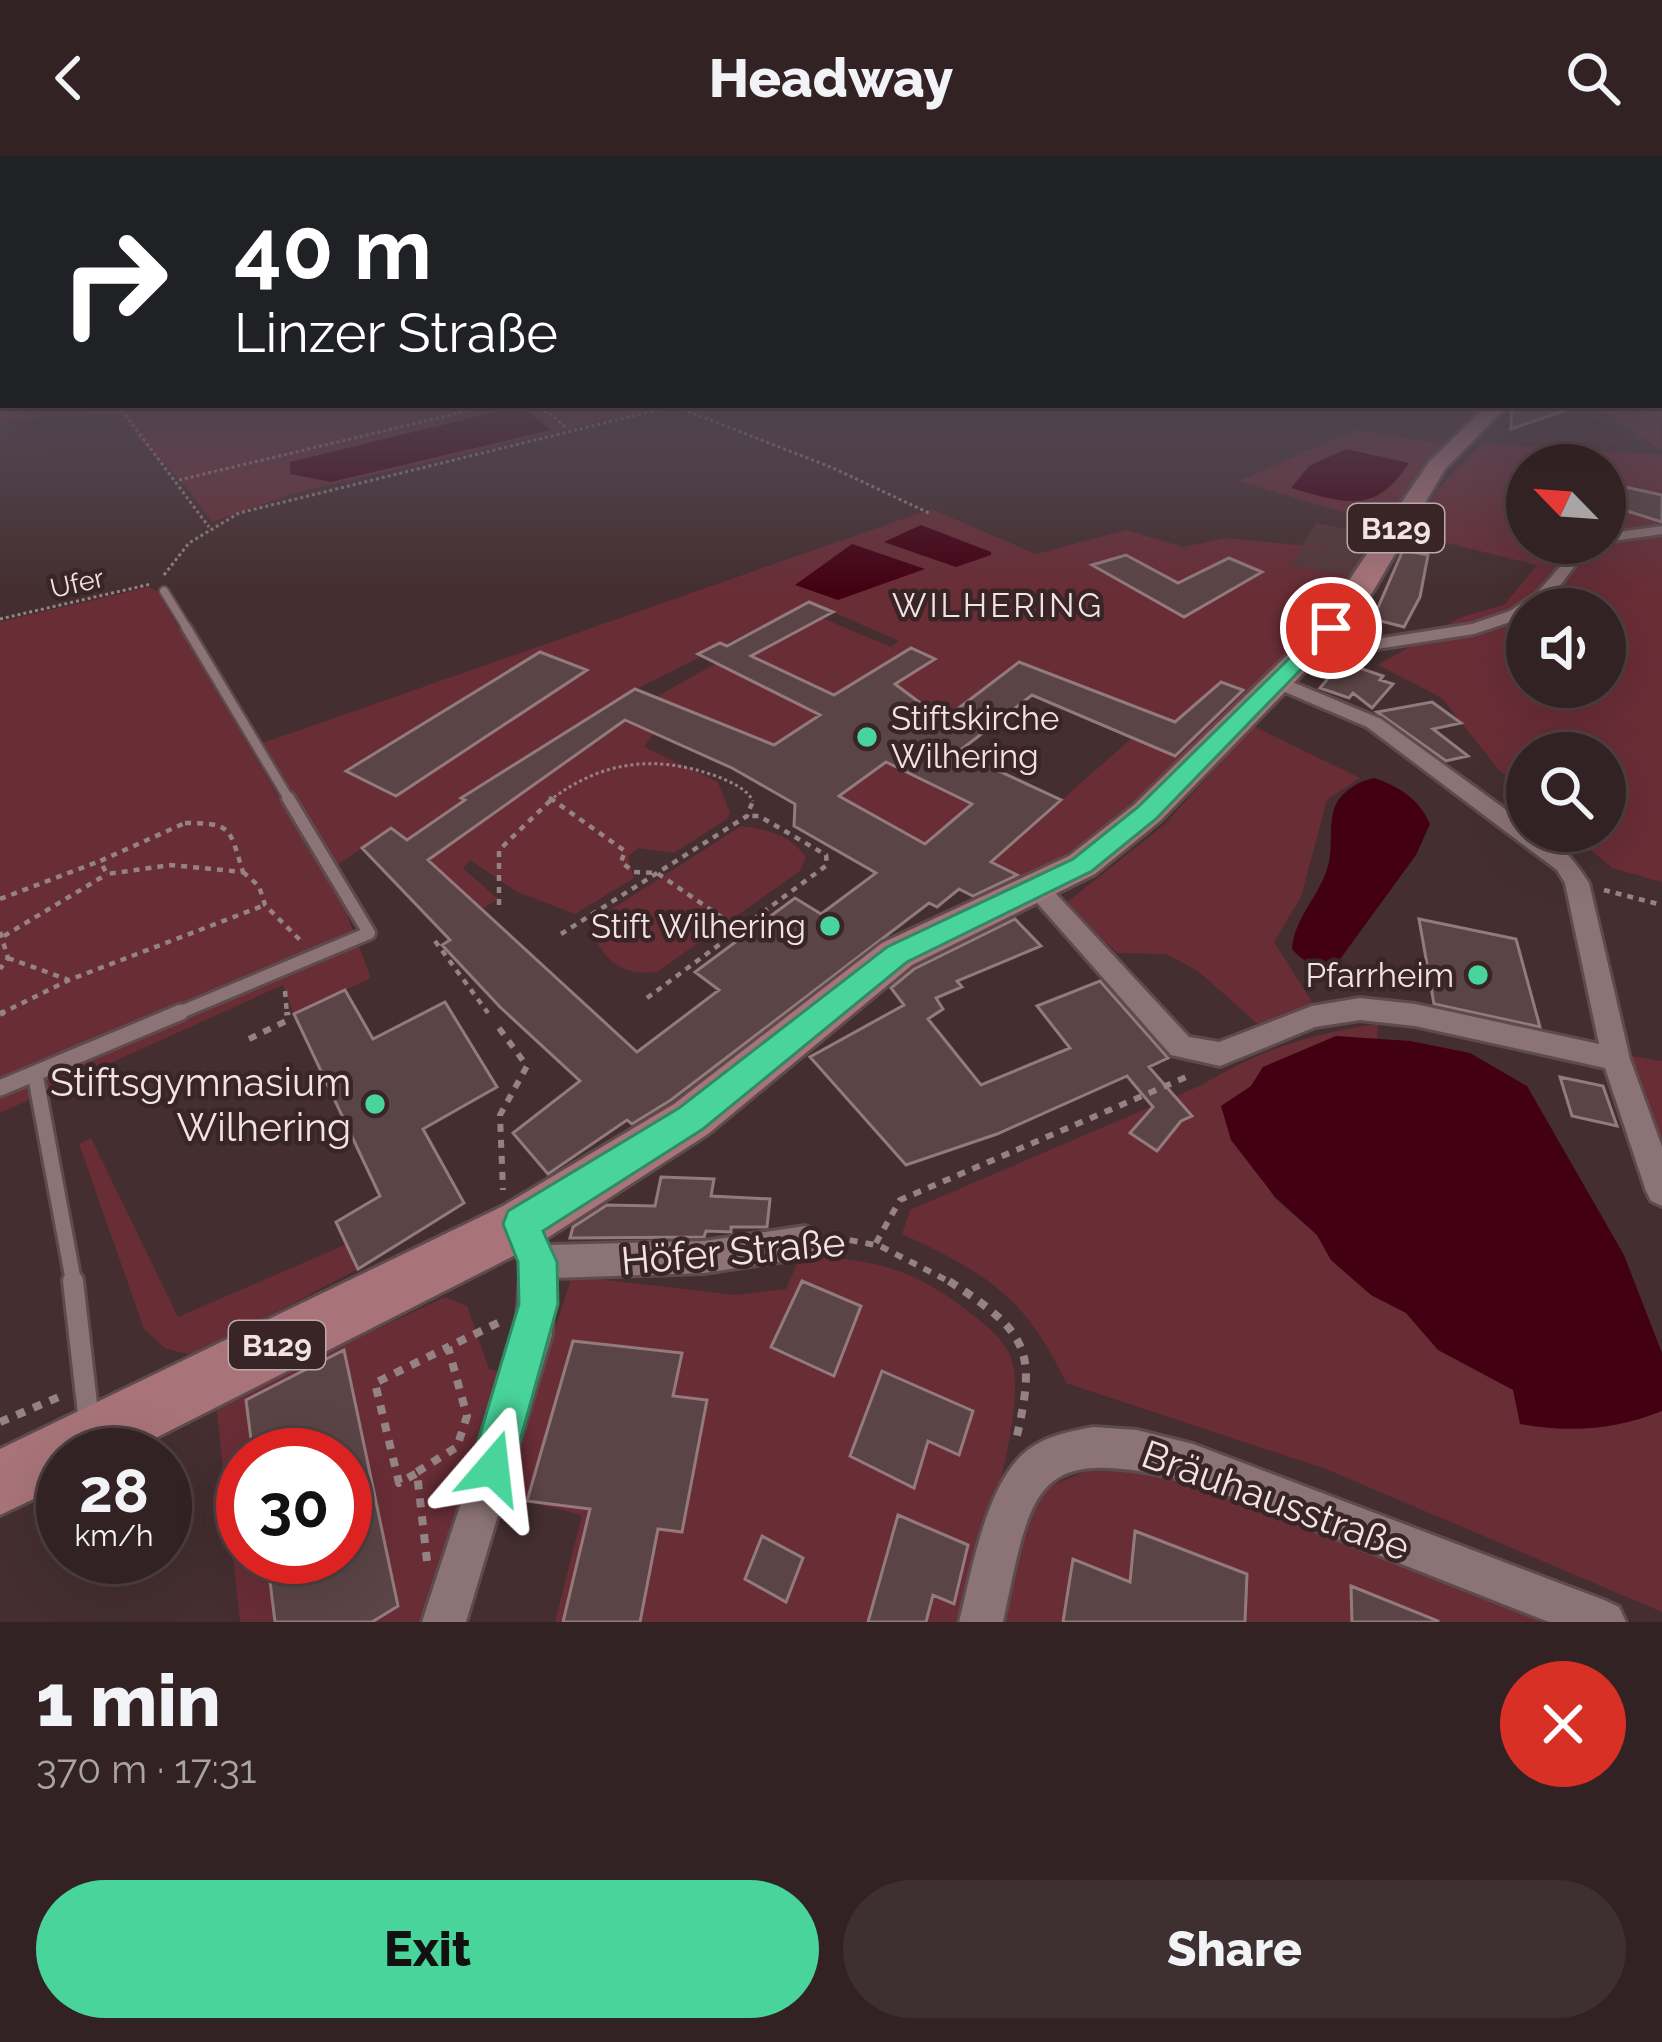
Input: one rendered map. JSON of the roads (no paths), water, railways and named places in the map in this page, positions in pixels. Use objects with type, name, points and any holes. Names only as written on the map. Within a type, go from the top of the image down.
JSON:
[{"type":"main road","name":"B129","points":[[0,1483],[89,1413],[516,1229],[691,1119],[897,954],[1040,890],[1082,865],[1147,813],[1290,670],[1359,593],[1436,466],[1448,454]]},
{"type":"street","points":[[1626,535],[1662,530]]},
{"type":"street","points":[[1290,670],[1513,615],[1539,601],[1567,564]]},
{"type":"street","points":[[1290,670],[1374,723],[1565,863],[1577,883],[1616,1059],[1662,1191]]},
{"type":"street","points":[[1040,890],[1181,1047],[1220,1054],[1312,1017],[1360,1009],[1415,1015],[1616,1059]]},
{"type":"street","points":[[444,1622],[534,1335],[538,1304],[516,1229]]},
{"type":"street","name":"Höfer Straße","points":[[516,1229],[704,1258],[805,1242]]},
{"type":"street","name":"Bräuhausstraße","points":[[981,1622],[1013,1502],[1034,1470],[1080,1444],[1150,1450],[1604,1622]]},
{"type":"lane","points":[[0,1088],[369,933],[163,586]]},
{"type":"lane","points":[[35,1074],[89,1413]]},
{"type":"place","name":"Stiftskirche Wilhering","points":[[867,737]]},
{"type":"place","name":"Stift Wilhering","points":[[830,926]]},
{"type":"place","name":"Pfarrheim","points":[[1478,975]]},
{"type":"place","name":"Stiftsgymnasium Wilhering","points":[[375,1104]]},
{"type":"district","name":"WILHERING","points":[[998,605]]}]
